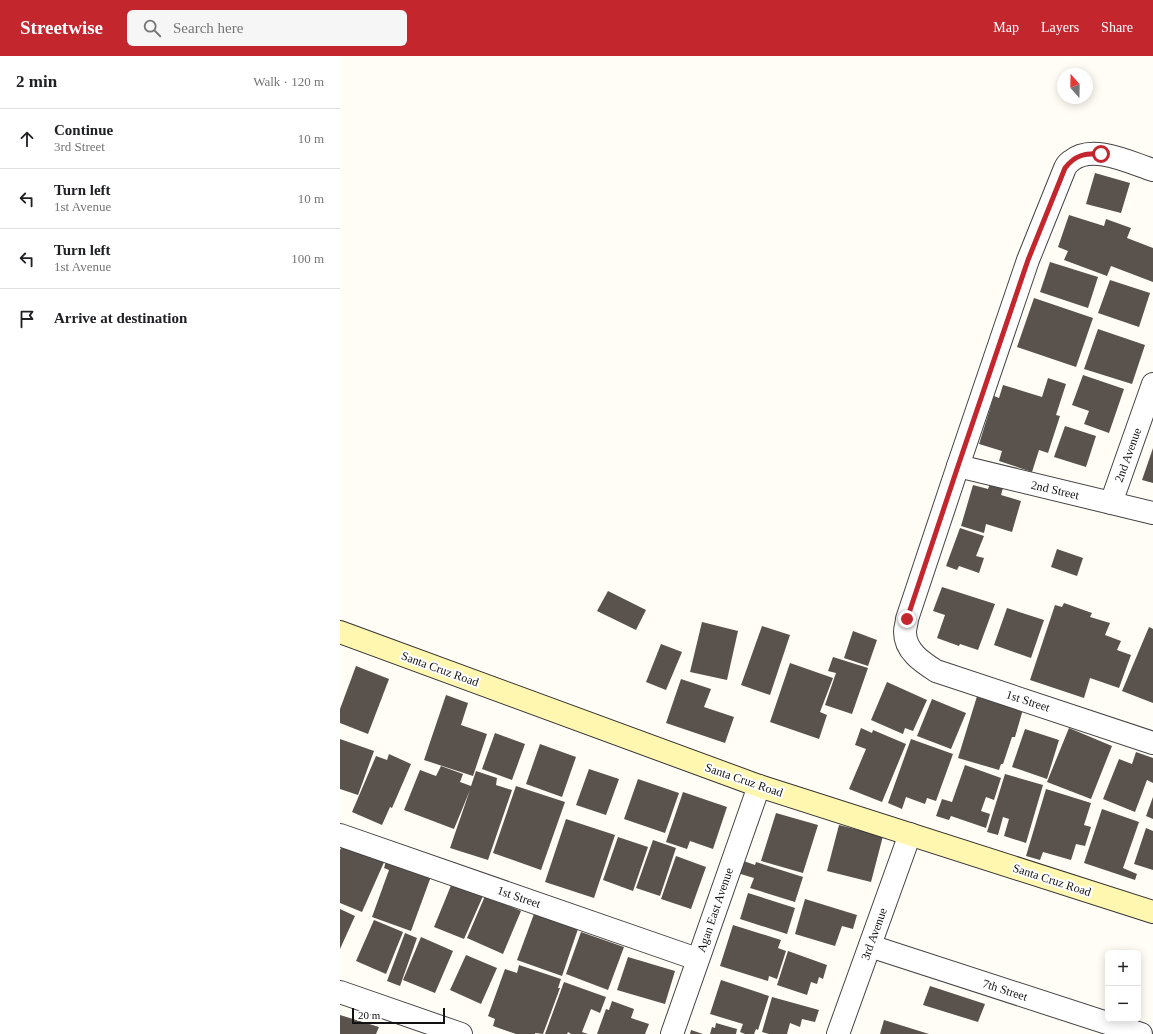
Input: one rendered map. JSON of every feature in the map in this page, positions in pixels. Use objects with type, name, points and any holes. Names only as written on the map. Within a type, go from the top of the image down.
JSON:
[{"type":"street","points":[[958,466],[1028,260],[1065,168],[1071,160],[1081,156],[1101,154],[1153,170]]},
{"type":"street","name":"2nd Avenue","points":[[1111,503],[1153,384]]},
{"type":"street","name":"2nd Street","points":[[958,466],[1153,513]]},
{"type":"street","name":"1st Street","points":[[958,466],[907,619],[905,633],[910,649],[921,662],[936,671],[1153,743]]},
{"type":"street","name":"Santa Cruz Road","points":[[340,632],[758,786],[1153,912]]},
{"type":"street","name":"Agan East Avenue","points":[[672,1034],[758,786]]},
{"type":"street","name":"3rd Avenue","points":[[838,1034],[910,834]]},
{"type":"street","name":"1st Street","points":[[340,835],[697,959]]},
{"type":"street","name":"7th Street","points":[[870,946],[1141,1034]]},
{"type":"street","points":[[340,992],[461,1034]]},
{"type":"building","points":[[1095,173],[1130,183],[1121,213],[1086,204]]},
{"type":"building","points":[[1069,215],[1104,226],[1106,219],[1131,228],[1127,238],[1153,248],[1153,282],[1111,266],[1107,276],[1064,260],[1068,251],[1058,247]]},
{"type":"building","points":[[1050,262],[1098,277],[1088,308],[1040,292]]},
{"type":"building","points":[[1110,280],[1150,293],[1139,327],[1098,313]]},
{"type":"building","points":[[1034,298],[1093,318],[1076,367],[1017,347]]},
{"type":"building","points":[[1098,329],[1145,345],[1132,384],[1084,369]]},
{"type":"building","points":[[1083,375],[1124,389],[1109,433],[1084,424],[1089,411],[1072,405]]},
{"type":"building","points":[[1048,378],[1066,384],[1056,415],[1060,416],[1048,453],[1039,450],[1032,472],[999,461],[1002,451],[979,444],[994,396],[999,398],[1003,385],[1042,397]]},
{"type":"building","points":[[1065,426],[1096,436],[1086,467],[1054,457]]},
{"type":"building","points":[[1153,448],[1153,483],[1142,480]]},
{"type":"building","points":[[990,484],[1003,488],[1001,495],[1021,501],[1012,532],[986,524],[984,533],[961,526],[973,485],[988,489]]},
{"type":"building","points":[[960,528],[984,536],[976,556],[984,558],[979,573],[959,566],[957,570],[946,566]]},
{"type":"building","points":[[1057,549],[1083,558],[1077,576],[1051,567]]},
{"type":"building","points":[[942,587],[995,604],[978,650],[960,644],[959,646],[937,638],[945,615],[933,611]]},
{"type":"building","points":[[608,591],[646,610],[636,630],[597,611]]},
{"type":"building","points":[[1064,603],[1092,613],[1090,617],[1110,623],[1105,635],[1121,641],[1117,650],[1131,655],[1119,688],[1090,678],[1084,698],[1030,680],[1055,605],[1062,607]]},
{"type":"building","points":[[1007,608],[1044,620],[1031,658],[994,645]]},
{"type":"building","points":[[702,622],[738,631],[727,680],[690,672]]},
{"type":"building","points":[[762,626],[790,635],[770,695],[741,685]]},
{"type":"building","points":[[1149,627],[1153,629],[1153,703],[1122,691]]},
{"type":"building","points":[[853,631],[877,640],[868,666],[844,658]]},
{"type":"building","points":[[661,644],[682,652],[666,690],[646,682]]},
{"type":"building","points":[[833,657],[868,668],[852,714],[825,705],[836,673],[828,671]]},
{"type":"building","points":[[790,663],[833,678],[820,712],[827,715],[819,739],[770,722]]},
{"type":"building","points":[[356,666],[389,679],[368,734],[340,723],[340,709]]},
{"type":"building","points":[[681,679],[711,689],[704,707],[734,717],[725,743],[666,723]]},
{"type":"building","points":[[887,682],[927,700],[913,731],[905,728],[903,734],[871,720]]},
{"type":"building","points":[[978,693],[1024,706],[1015,737],[1012,737],[1003,764],[1001,764],[999,770],[958,758]]},
{"type":"building","points":[[446,695],[468,703],[461,725],[487,734],[473,776],[424,760]]},
{"type":"building","points":[[932,699],[966,713],[951,749],[917,736]]},
{"type":"building","points":[[861,728],[872,733],[873,730],[906,744],[882,802],[849,789],[866,749],[855,745]]},
{"type":"building","points":[[1069,728],[1112,746],[1091,799],[1047,782]]},
{"type":"building","points":[[1025,729],[1059,740],[1047,779],[1012,767]]},
{"type":"building","points":[[495,733],[525,744],[512,780],[482,769]]},
{"type":"building","points":[[340,739],[374,751],[358,795],[340,789]]},
{"type":"building","points":[[911,739],[953,754],[936,801],[927,798],[925,804],[906,797],[902,809],[888,803]]},
{"type":"building","points":[[540,744],[576,757],[562,797],[526,784]]},
{"type":"building","points":[[1136,752],[1153,758],[1153,783],[1147,780],[1135,812],[1103,799],[1119,759],[1132,764]]},
{"type":"building","points":[[389,754],[411,764],[392,808],[390,807],[382,825],[352,812],[376,756],[387,760]]},
{"type":"building","points":[[965,765],[1001,778],[994,800],[986,797],[981,811],[990,814],[986,828],[951,816],[949,820],[936,816],[942,799],[952,802]]},
{"type":"building","points":[[441,766],[463,774],[460,782],[471,786],[476,771],[497,778],[496,785],[512,790],[488,860],[450,848],[470,790],[454,829],[404,810],[420,770],[436,776]]},
{"type":"building","points":[[589,769],[619,779],[606,815],[576,805]]},
{"type":"building","points":[[1005,774],[1043,785],[1026,843],[1004,836],[1009,819],[1003,817],[998,835],[987,832]]},
{"type":"building","points":[[638,779],[679,793],[665,833],[624,819]]},
{"type":"building","points":[[516,786],[565,802],[541,870],[493,853]]},
{"type":"building","points":[[1046,789],[1091,803],[1084,825],[1091,827],[1085,846],[1076,844],[1071,860],[1043,852],[1040,860],[1026,856]]},
{"type":"building","points":[[683,792],[727,807],[713,849],[690,841],[687,849],[666,842]]},
{"type":"building","points":[[1153,797],[1153,819],[1146,816]]},
{"type":"building","points":[[1102,809],[1139,822],[1123,868],[1137,874],[1135,880],[1084,863]]},
{"type":"building","points":[[776,813],[818,825],[803,873],[761,861]]},
{"type":"building","points":[[566,819],[615,835],[594,898],[545,882]]},
{"type":"building","points":[[839,825],[883,836],[871,882],[827,871]]},
{"type":"building","points":[[1146,828],[1153,831],[1153,870],[1134,864]]},
{"type":"building","points":[[618,837],[648,847],[633,891],[603,880]]},
{"type":"building","points":[[653,840],[676,848],[660,896],[636,888]]},
{"type":"building","points":[[344,842],[385,860],[362,912],[340,903],[340,850]]},
{"type":"building","points":[[388,855],[433,871],[411,931],[372,917],[389,870],[384,868]]},
{"type":"building","points":[[676,856],[706,867],[691,909],[661,899]]},
{"type":"building","points":[[738,859],[755,865],[756,862],[803,877],[795,902],[750,888],[754,878],[734,872]]},
{"type":"building","points":[[452,883],[483,896],[464,939],[434,927]]},
{"type":"building","points":[[748,893],[795,908],[787,934],[740,919]]},
{"type":"building","points":[[485,896],[521,911],[503,954],[467,938]]},
{"type":"building","points":[[805,899],[857,915],[853,929],[842,926],[835,946],[795,934]]},
{"type":"building","points":[[340,909],[355,916],[340,949]]},
{"type":"building","points":[[534,914],[578,929],[562,976],[517,960]]},
{"type":"building","points":[[374,920],[403,932],[386,974],[356,961]]},
{"type":"building","points":[[733,925],[781,940],[778,948],[786,951],[777,979],[769,976],[768,981],[720,966]]},
{"type":"building","points":[[581,932],[624,947],[608,990],[566,974]]},
{"type":"building","points":[[405,933],[417,938],[400,986],[387,981]]},
{"type":"building","points":[[421,937],[453,951],[435,993],[403,980]]},
{"type":"building","points":[[788,951],[827,965],[823,979],[819,977],[817,984],[811,982],[807,995],[777,985]]},
{"type":"building","points":[[466,955],[497,968],[481,1004],[450,990]]},
{"type":"building","points":[[628,957],[675,971],[665,1004],[617,990]]},
{"type":"building","points":[[519,965],[561,979],[558,988],[560,988],[543,1034],[516,1034],[493,1026],[495,1019],[488,1016],[505,969],[517,973]]},
{"type":"building","points":[[721,980],[769,996],[758,1030],[756,1029],[754,1034],[745,1034],[740,1032],[743,1024],[710,1014]]},
{"type":"building","points":[[564,982],[606,997],[600,1013],[591,1009],[582,1032],[588,1034],[571,1034],[568,1032],[567,1034],[545,1034]]},
{"type":"building","points":[[930,986],[985,1004],[978,1022],[923,1005]]},
{"type":"building","points":[[772,997],[819,1010],[815,1022],[802,1019],[800,1027],[790,1023],[787,1034],[769,1034],[762,1032]]},
{"type":"building","points":[[612,1001],[634,1009],[631,1018],[649,1024],[645,1034],[597,1034],[606,1009],[609,1010]]},
{"type":"building","points":[[340,1015],[379,1027],[376,1034],[340,1034]]},
{"type":"building","points":[[884,1020],[929,1034],[880,1034]]},
{"type":"building","points":[[716,1023],[737,1029],[736,1034],[710,1034],[712,1027],[715,1028]]},
{"type":"building","points":[[691,1030],[703,1034],[690,1034]]},
{"type":"route","points":[[907,619],[1028,260],[1065,168],[1071,160],[1081,156],[1101,154]]}]
